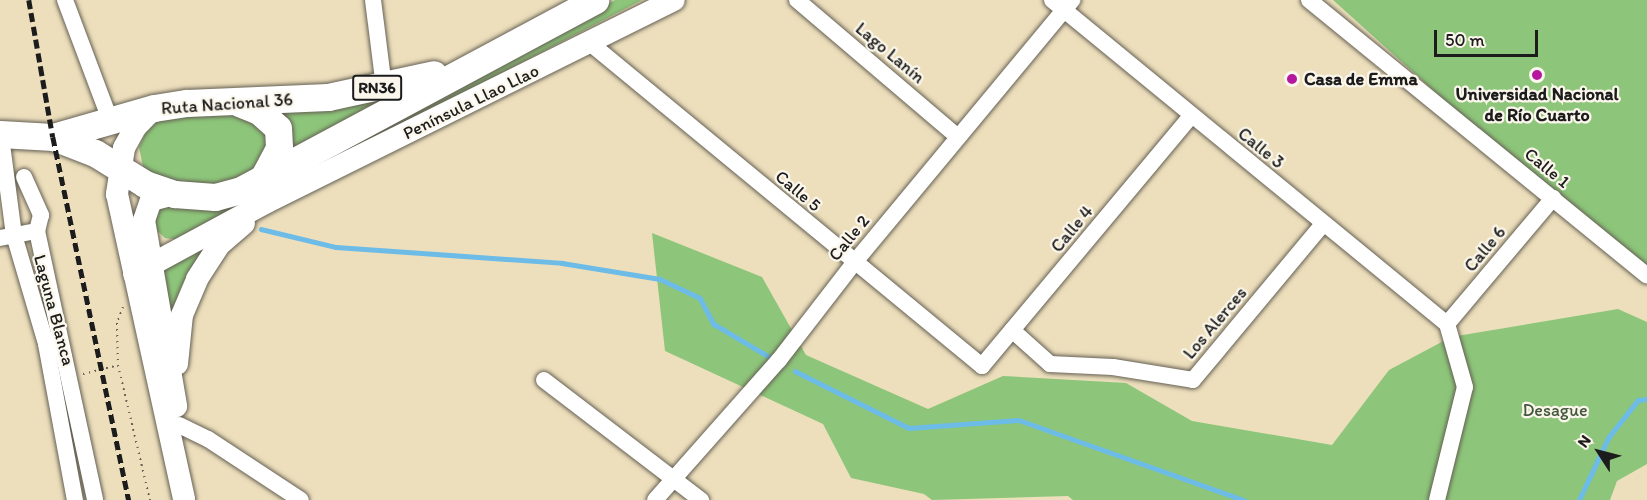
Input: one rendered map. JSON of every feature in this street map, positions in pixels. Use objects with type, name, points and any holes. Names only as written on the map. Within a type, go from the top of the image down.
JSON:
[{"type":"highway","name":"Ruta Nacional 36","points":[[53,137],[95,153],[119,169],[174,194],[215,197],[241,190],[265,190],[510,43],[596,0]]},
{"type":"highway","name":"Ruta Nacional 36","points":[[53,137],[154,108],[187,103],[238,103],[328,97],[384,87],[420,79],[510,43]]},
{"type":"highway","name":"RN36","points":[[238,103],[259,111],[278,128],[279,148],[265,190]]},
{"type":"highway","name":"RN36","points":[[0,134],[53,137]]},
{"type":"main road","name":"Península Llao Llao","points":[[143,269],[265,190],[590,43],[674,0]]},
{"type":"main road","points":[[154,108],[135,128],[119,169],[117,194],[143,269],[179,425],[185,500]]},
{"type":"main road","name":"Península Llao Llao","points":[[179,425],[177,356],[182,315],[189,297],[219,245],[265,190]]},
{"type":"main road","points":[[174,194],[159,196],[146,209],[143,269],[185,500]]},
{"type":"street","points":[[65,0],[110,120]]},
{"type":"street","points":[[373,0],[384,87]]},
{"type":"street","name":"Lago Lanín","points":[[797,0],[958,136]]},
{"type":"street","name":"Calle 1","points":[[1309,0],[1647,276]]},
{"type":"street","name":"Calle 2","points":[[655,500],[779,360],[1063,3]]},
{"type":"street","name":"Calle 3","points":[[1063,3],[1191,116],[1448,324]]},
{"type":"street","name":"Calle 5","points":[[590,43],[854,263],[982,366]]},
{"type":"street","name":"Calle 4","points":[[982,366],[1191,116]]},
{"type":"street","name":"Laguna Blanca","points":[[0,129],[7,237],[46,344],[75,500]]},
{"type":"street","name":"Laguna Blanca","points":[[24,177],[41,215],[37,231],[95,500]]},
{"type":"street","name":"Calle 6","points":[[1448,324],[1553,198]]},
{"type":"street","name":"Los Alerces","points":[[1012,330],[1050,364],[1113,367],[1193,380],[1323,224]]},
{"type":"street","points":[[7,237],[37,231]]},
{"type":"street","points":[[1437,500],[1465,387],[1448,324]]},
{"type":"street","points":[[544,380],[701,500]]},
{"type":"street","points":[[179,425],[208,439],[301,500]]},
{"type":"path","points":[[124,303],[117,323],[118,365],[150,500]]},
{"type":"path","points":[[70,377],[118,365]]},
{"type":"green space","points":[[615,0],[642,0],[179,240],[165,238],[153,227],[155,213],[167,205],[217,208]]},
{"type":"green space","name":"Universidad Nacional de Río Cuarto","points":[[1333,0],[1647,0],[1647,268],[1553,198]]},
{"type":"green space","points":[[418,88],[289,154],[269,106]]},
{"type":"green space","points":[[201,113],[245,115],[265,126],[272,143],[247,176],[220,185],[188,186],[144,171],[139,147],[147,130],[161,117]]},
{"type":"green space","name":"Desague","points":[[652,233],[762,277],[806,355],[928,409],[1003,376],[1126,383],[1192,421],[1332,445],[1389,370],[1451,337],[1618,309],[1647,322],[1647,464],[1617,481],[1610,500],[1073,500],[1068,496],[932,500],[924,494],[851,478],[823,424],[665,351]]},
{"type":"green space","points":[[215,237],[172,331],[159,268]]},
{"type":"waterway","points":[[261,229],[336,247],[562,263],[660,279],[700,298],[714,324],[768,356]]},
{"type":"waterway","points":[[795,371],[909,428],[1019,420],[1244,500]]},
{"type":"waterway","points":[[1579,500],[1608,438],[1638,400],[1647,399]]},
{"type":"railway","points":[[29,0],[53,137],[129,500]]},
{"type":"place","name":"Universidad Nacional de Río Cuarto","points":[[1537,75]]},
{"type":"place","name":"Casa de Emma","points":[[1292,79]]}]
